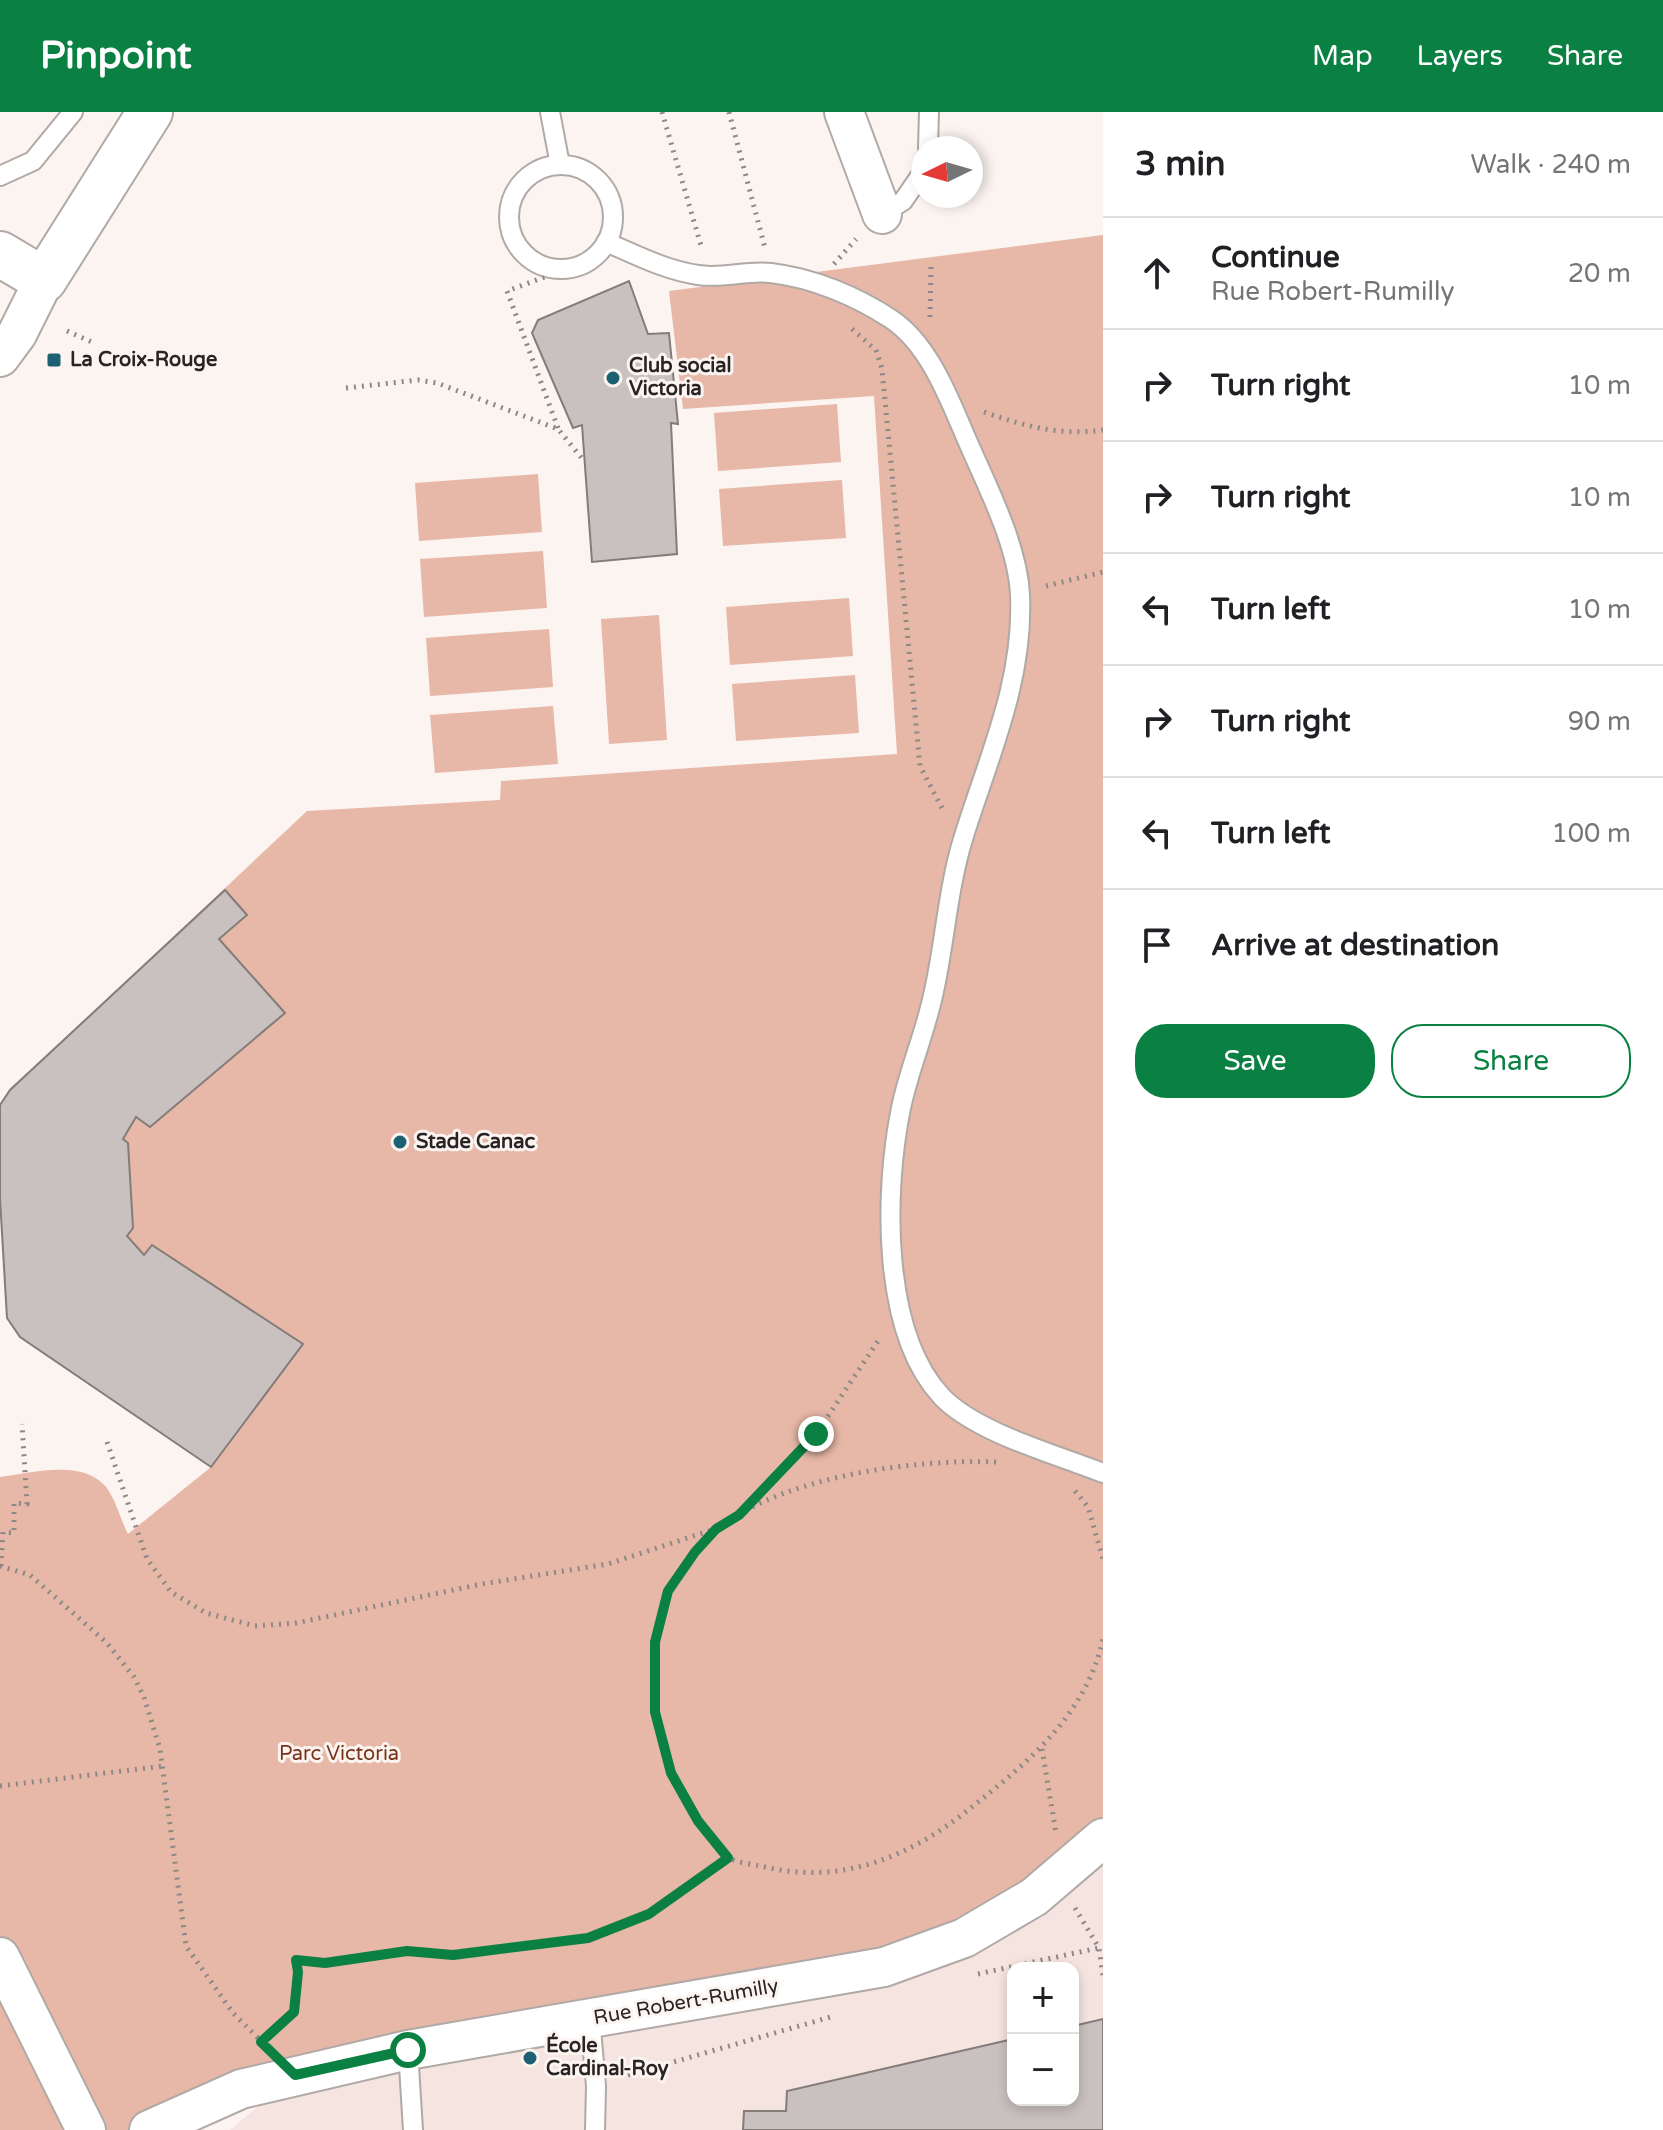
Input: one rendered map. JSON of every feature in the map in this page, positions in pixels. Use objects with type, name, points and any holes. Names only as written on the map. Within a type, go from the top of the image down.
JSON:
[{"type":"street","points":[[0,357],[17,334],[44,280],[150,112]]},
{"type":"street","points":[[844,112],[882,214]]},
{"type":"street","points":[[0,254],[44,280]]},
{"type":"street","name":"Rue Robert-Rumilly","points":[[149,2130],[241,2089],[295,2075],[408,2050],[884,1967],[964,1938],[1034,1897],[1103,1838]]},
{"type":"street","points":[[0,1957],[86,2130]]},
{"type":"lane","points":[[0,176],[33,161],[73,112]]},
{"type":"lane","points":[[550,112],[560,165]]},
{"type":"lane","points":[[928,136],[929,112]]},
{"type":"lane","points":[[560,165],[576,166],[602,183],[613,212],[606,242],[596,256],[566,269],[549,268],[521,250],[509,220],[511,203],[529,175],[560,165]]},
{"type":"lane","points":[[882,214],[903,201],[911,189]]},
{"type":"lane","points":[[606,242],[669,269],[710,276],[768,273],[837,290],[894,321],[918,343],[1000,515],[1020,592],[1018,651],[1005,719],[961,844],[934,993],[901,1107],[894,1161],[892,1274],[909,1347],[941,1396],[968,1418],[1103,1473]]},
{"type":"lane","points":[[590,2018],[596,2086],[595,2130]]},
{"type":"lane","points":[[408,2050],[413,2130]]},
{"type":"path","points":[[662,112],[710,276]]},
{"type":"path","points":[[729,112],[763,237]]},
{"type":"path","points":[[566,269],[507,291],[558,429],[585,462]]},
{"type":"path","points":[[67,331],[92,342]]},
{"type":"path","points":[[882,369],[920,766],[961,844]]},
{"type":"path","points":[[346,388],[418,380],[437,383],[558,429]]},
{"type":"path","points":[[948,401],[1032,428],[1071,434],[1103,430]]},
{"type":"path","points":[[1020,592],[1103,572]]},
{"type":"path","points":[[739,1515],[816,1434],[881,1335]]},
{"type":"path","points":[[22,1424],[27,1504],[14,1503],[14,1533],[3,1532],[0,1566],[30,1575],[107,1643],[144,1697],[163,1766],[186,1946],[233,2013],[295,2075]]},
{"type":"path","points":[[107,1442],[147,1559],[171,1592],[206,1613],[255,1626],[296,1623],[482,1584],[608,1564],[716,1529],[786,1494],[884,1468],[940,1460],[999,1462]]},
{"type":"path","points":[[1068,1483],[1088,1507],[1103,1559]]},
{"type":"path","points":[[716,1529],[668,1591],[655,1642],[655,1712],[671,1773],[698,1821],[728,1858],[784,1872],[846,1870],[898,1856],[939,1833],[1042,1749],[1082,1696],[1103,1639]]},
{"type":"path","points":[[1042,1749],[1057,1838]]},
{"type":"path","points":[[0,1786],[163,1766]]},
{"type":"path","points":[[261,2042],[294,2012],[298,1972],[296,1960],[325,1963],[407,1951],[453,1955],[588,1938],[649,1914],[728,1858]]},
{"type":"path","points":[[1073,1906],[1099,1948],[1103,1976]]},
{"type":"shaded area","points":[[1103,1838],[1103,2130],[230,2130],[295,2075]]},
{"type":"green space","name":"Parc Victoria","points":[[1103,235],[1103,1838],[884,1967],[408,2050],[149,2130],[0,2130],[0,1477],[56,1470],[85,1473],[107,1488],[128,1534],[211,1467],[20,1337],[7,1318],[0,1199],[0,1105],[10,1090],[307,811],[500,800],[501,781],[897,754],[874,396],[683,409],[669,291]]},
{"type":"green space","points":[[837,404],[841,462],[718,471],[714,413]]},
{"type":"green space","points":[[538,474],[542,532],[419,541],[415,483]]},
{"type":"green space","points":[[842,480],[846,538],[723,546],[719,489]]},
{"type":"green space","points":[[543,551],[547,608],[424,617],[420,559]]},
{"type":"green space","points":[[849,598],[853,656],[730,665],[726,607]]},
{"type":"green space","points":[[659,615],[667,740],[609,744],[601,619]]},
{"type":"green space","points":[[549,629],[553,687],[430,696],[426,638]]},
{"type":"green space","points":[[855,675],[859,733],[736,741],[732,684]]},
{"type":"green space","points":[[553,706],[558,764],[435,773],[430,715]]},
{"type":"building","name":"Club social Victoria","points":[[629,281],[648,334],[669,333],[678,424],[671,423],[677,554],[592,562],[582,425],[573,428],[532,333],[538,320]]},
{"type":"building","points":[[225,890],[247,915],[219,939],[285,1013],[150,1127],[136,1117],[123,1139],[128,1143],[133,1228],[127,1236],[144,1255],[152,1245],[303,1344],[211,1467],[20,1337],[7,1318],[0,1199],[0,1105],[10,1090]]},
{"type":"building","points":[[1103,2019],[1103,2130],[743,2130],[744,2111],[786,2111],[787,2091],[1007,2040],[1007,2106],[1079,2106],[1079,2025]]},
{"type":"place","name":"La Croix-Rouge","points":[[54,360]]},
{"type":"place","name":"Club social Victoria","points":[[613,378]]},
{"type":"place","name":"Stade Canac","points":[[400,1142]]},
{"type":"place","name":"École Cardinal-Roy","points":[[530,2058]]},
{"type":"route","points":[[408,2050],[295,2075],[261,2042],[294,2012],[297,2001],[296,1960],[325,1963],[407,1951],[453,1955],[504,1951],[588,1938],[649,1914],[728,1858],[698,1821],[671,1773],[655,1712],[655,1642],[668,1591],[695,1552],[716,1529],[739,1515],[816,1434]]}]
